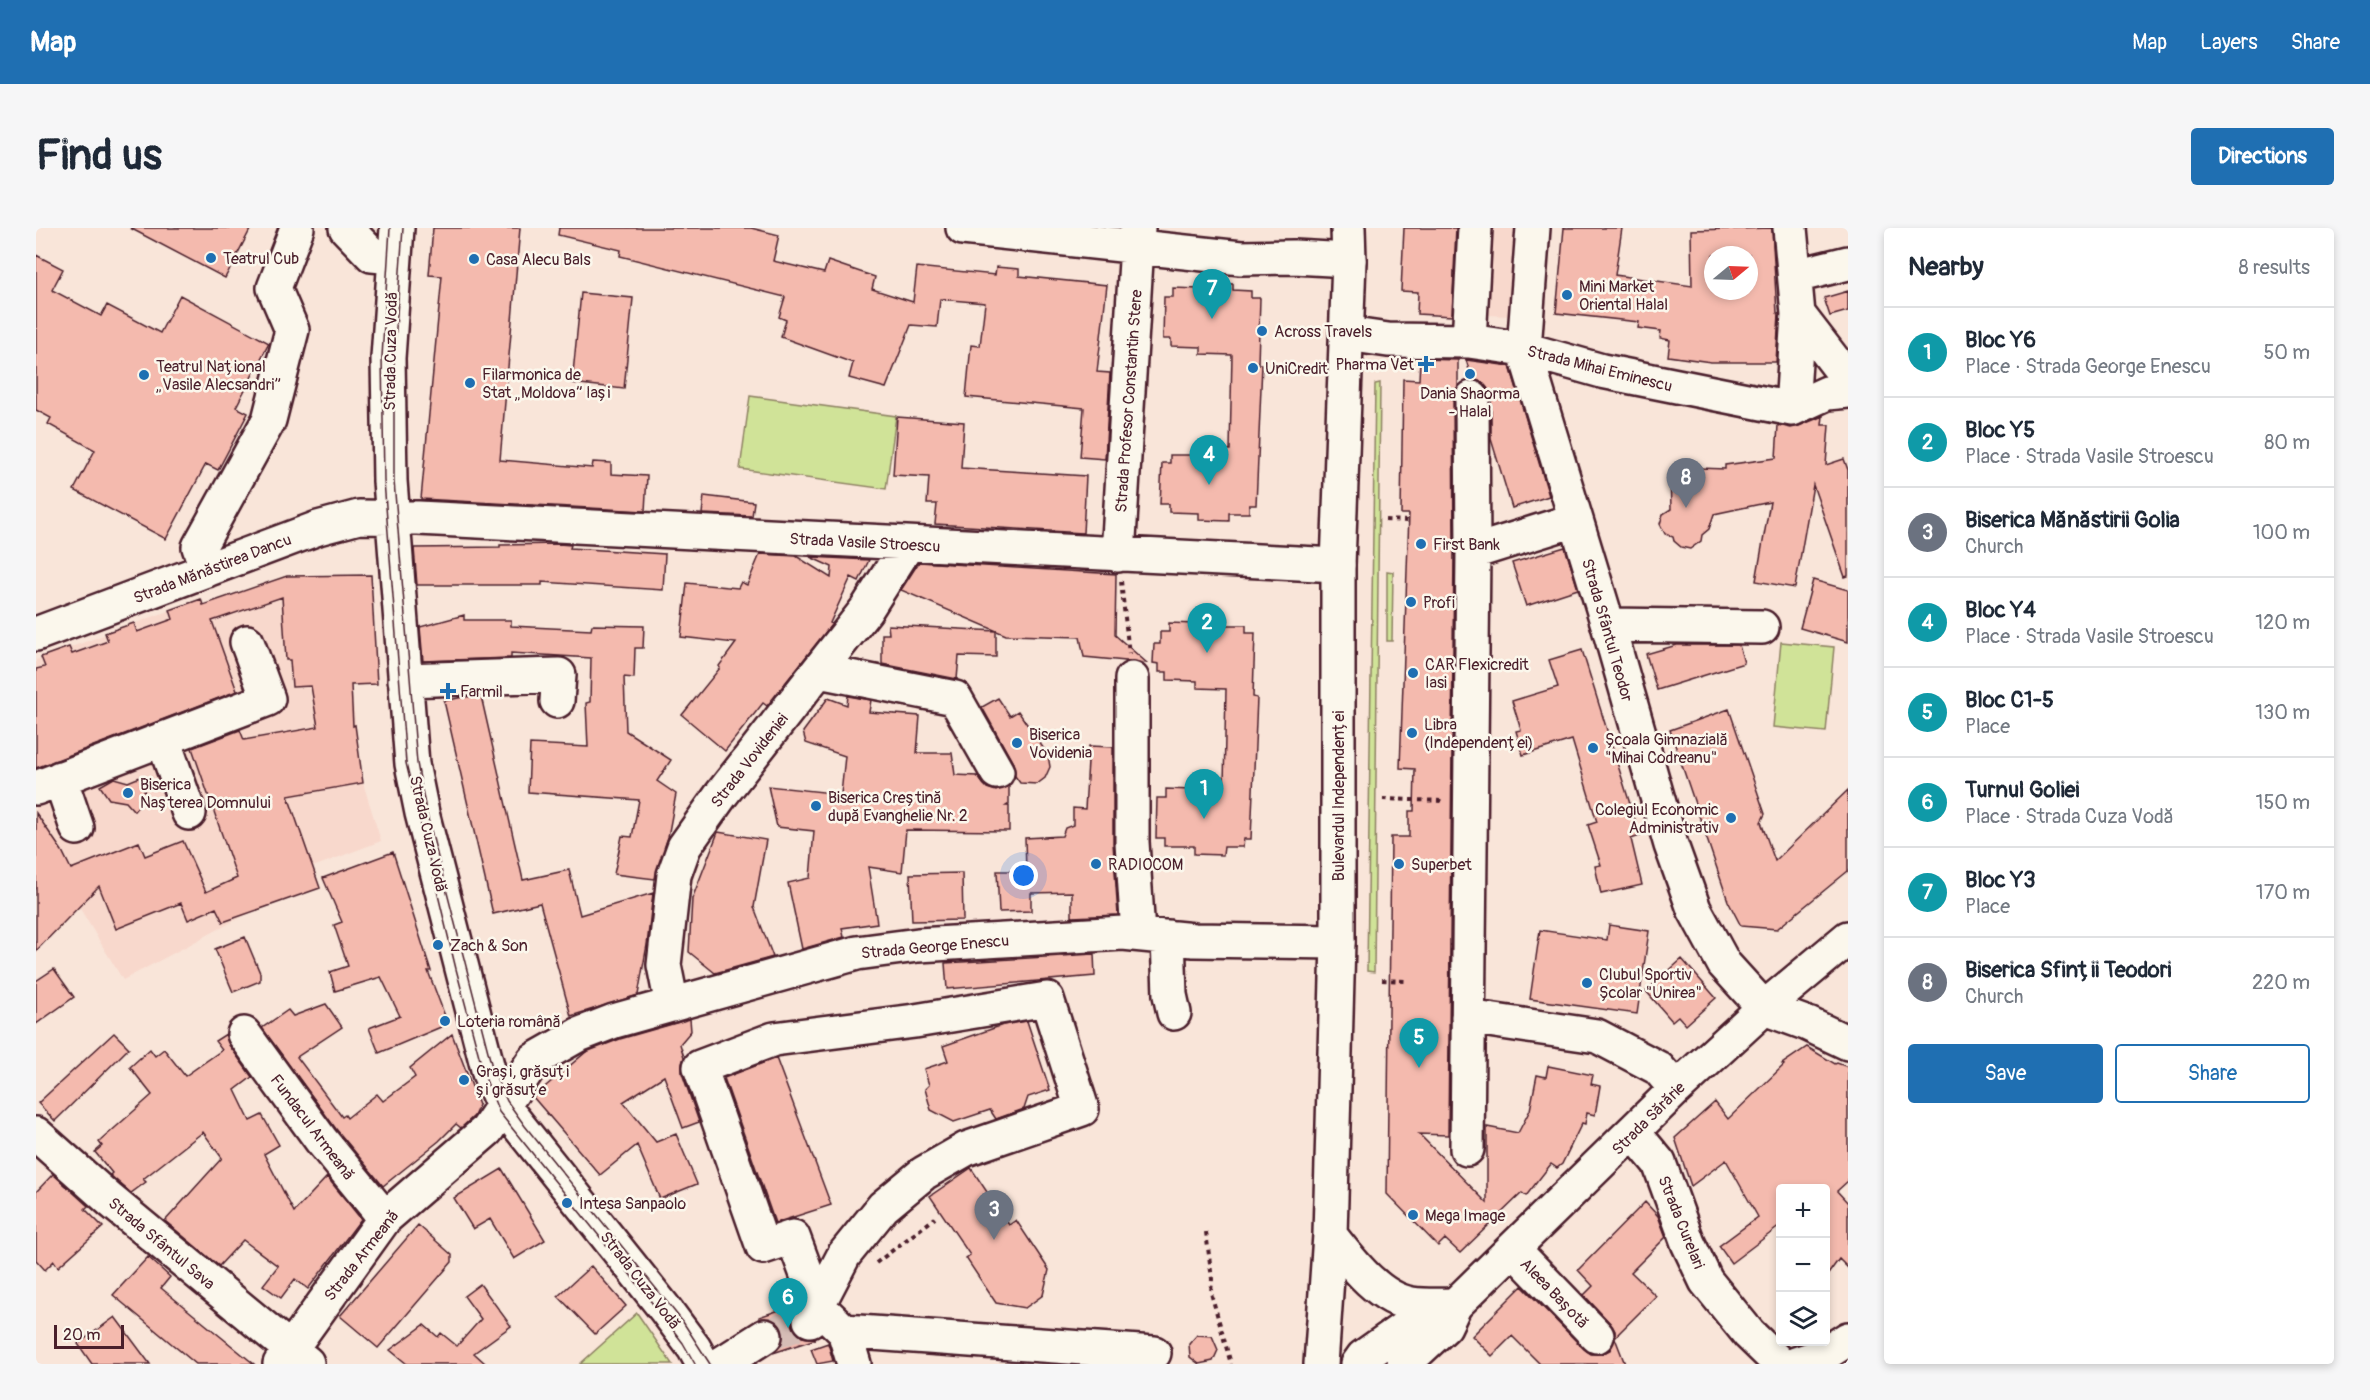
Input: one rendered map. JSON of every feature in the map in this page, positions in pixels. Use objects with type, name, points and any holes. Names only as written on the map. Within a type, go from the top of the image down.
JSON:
[{"type":"street","points":[[207,570],[199,548],[268,420],[292,330],[274,288],[297,228]]},
{"type":"street","points":[[346,228],[372,255],[395,243]]},
{"type":"street","points":[[963,228],[1137,237],[1241,258],[1294,257],[1349,260]]},
{"type":"street","name":"Bulevardul Independenței","points":[[1321,1364],[1330,1235],[1338,942],[1338,565],[1347,334],[1348,228]]},
{"type":"street","points":[[1469,341],[1475,228]]},
{"type":"street","name":"Strada Sfântul Teodor","points":[[1533,228],[1524,349],[1608,625],[1671,845],[1694,909],[1724,964],[1764,1008]]},
{"type":"street","points":[[1790,228],[1798,314],[1792,409],[1827,393],[1848,391]]},
{"type":"street","name":"Strada Profesor Constantin Stere","points":[[1118,555],[1137,237]]},
{"type":"street","name":"Strada Cuza Vodă","points":[[395,243],[388,358],[392,517],[412,764],[422,813],[489,1073],[503,1106],[665,1309],[703,1364]]},
{"type":"street","points":[[1795,276],[1848,263]]},
{"type":"street","points":[[1798,314],[1848,379]]},
{"type":"street","name":"Strada Mihai Eminescu","points":[[1347,334],[1388,340],[1469,341],[1524,349],[1602,372],[1792,409]]},
{"type":"street","points":[[1467,1149],[1473,552],[1472,398]]},
{"type":"street","name":"Strada Mănăstirea Dancu","points":[[36,634],[318,528],[359,517],[392,517]]},
{"type":"street","name":"Strada Vasile Stroescu","points":[[392,517],[1338,565]]},
{"type":"street","points":[[1473,552],[1575,520]]},
{"type":"street","name":"Strada Vovideniei","points":[[672,1005],[664,965],[674,875],[684,847],[721,795],[867,610],[908,544]]},
{"type":"street","points":[[1608,625],[1762,627]]},
{"type":"street","points":[[77,828],[48,783],[268,699],[247,642]]},
{"type":"street","points":[[819,671],[955,698],[998,772]]},
{"type":"street","points":[[405,680],[559,675],[557,701]]},
{"type":"street","points":[[1132,679],[1132,842],[1153,935],[1174,1012]]},
{"type":"street","points":[[163,739],[189,813]]},
{"type":"street","name":"Strada George Enescu","points":[[503,1106],[534,1060],[578,1035],[614,1021],[857,952],[918,945],[1123,933],[1194,940],[1338,942]]},
{"type":"street","name":"Strada Sărărie","points":[[1404,1364],[1445,1326],[1455,1305],[1634,1133],[1676,1089],[1764,1008],[1848,938]]},
{"type":"street","points":[[815,1313],[844,1255],[884,1207],[924,1173],[966,1149],[1082,1109],[1047,999],[915,1021],[774,1039],[700,1067],[763,1247],[793,1237],[815,1313],[844,1331],[1154,1353]]},
{"type":"street","points":[[1764,1008],[1848,1042]]},
{"type":"street","points":[[1468,1017],[1597,1036],[1658,1068],[1676,1089]]},
{"type":"street","name":"Fundacul Armeană","points":[[244,1034],[321,1140],[385,1218]]},
{"type":"street","name":"Strada Armeană","points":[[293,1359],[385,1218],[487,1130],[503,1106]]},
{"type":"street","name":"Strada Curelari","points":[[1634,1133],[1659,1163],[1688,1243],[1706,1281],[1749,1334],[1780,1364]]},
{"type":"street","name":"Strada Sfântul Sava","points":[[36,1134],[293,1359]]},
{"type":"street","points":[[1330,1235],[1357,1268],[1380,1290],[1410,1304],[1455,1305]]},
{"type":"street","name":"Aleea Bașotă","points":[[1514,1250],[1597,1336]]},
{"type":"street","name":"Strada Sărărie","points":[[1358,1364],[1363,1357],[1414,1321],[1455,1305]]},
{"type":"street","points":[[844,1331],[854,1364]]},
{"type":"street","points":[[721,1364],[765,1336]]},
{"type":"street","points":[[1796,1364],[1823,1355],[1848,1339]]},
{"type":"path","points":[[1385,520],[1409,520]]},
{"type":"path","points":[[1118,555],[1132,679]]},
{"type":"path","points":[[1383,799],[1469,802]]},
{"type":"path","points":[[1383,980],[1406,981]]},
{"type":"path","points":[[1206,1232],[1212,1279],[1211,1293],[1231,1364]]},
{"type":"shaded area","points":[[1489,228],[1515,228],[1511,316],[1485,315]]},
{"type":"shaded area","points":[[371,575],[377,684],[351,686],[363,783],[381,841],[313,867],[249,913],[123,980],[67,887],[36,869],[36,660],[201,599],[203,605],[287,576]]},
{"type":"green space","points":[[1380,383],[1374,972],[1367,971],[1375,384]]},
{"type":"green space","points":[[750,396],[896,416],[886,489],[740,469]]},
{"type":"green space","points":[[1387,571],[1393,572],[1392,641],[1387,641]]},
{"type":"green space","points":[[1781,642],[1834,647],[1826,732],[1773,727]]},
{"type":"green space","points":[[637,1313],[672,1364],[580,1364]]},
{"type":"building","name":"Teatrul Cub","points":[[130,228],[251,228],[225,278]]},
{"type":"building","name":"Filarmonica de Stat „Moldova” Iași","points":[[433,228],[520,228],[500,460],[592,468],[593,462],[611,463],[611,474],[647,476],[645,511],[421,499],[442,276],[429,275]]},
{"type":"building","points":[[559,228],[751,228],[779,235],[773,261],[824,273],[828,261],[875,277],[872,289],[913,302],[917,267],[995,275],[996,267],[1019,269],[1019,276],[1107,285],[1097,372],[1110,373],[1105,459],[1080,457],[1084,408],[966,397],[971,345],[980,346],[985,303],[940,299],[937,327],[911,325],[886,388],[849,378],[853,363],[781,337],[786,320],[779,317],[785,297],[620,256],[621,250],[558,235]]},
{"type":"building","points":[[1404,228],[1456,228],[1452,316],[1417,314],[1418,292],[1401,291]]},
{"type":"building","points":[[1564,228],[1622,228],[1615,275],[1692,286],[1691,230],[1772,228],[1777,313],[1779,314],[1776,362],[1711,362],[1668,356],[1670,340],[1660,338],[1661,331],[1638,328],[1639,322],[1556,313]]},
{"type":"building","name":"Teatrul Național „Vasile Alecsandri”","points":[[36,255],[63,269],[52,290],[101,316],[107,305],[160,333],[180,295],[269,343],[236,407],[248,413],[218,470],[206,464],[166,539],[74,490],[95,450],[48,424],[51,418],[36,410]]},
{"type":"building","points":[[1200,283],[1233,284],[1233,290],[1251,291],[1251,298],[1260,298],[1258,364],[1262,364],[1256,505],[1249,505],[1249,513],[1229,513],[1229,521],[1199,520],[1199,513],[1169,512],[1169,504],[1160,504],[1162,463],[1170,463],[1170,455],[1197,455],[1198,449],[1230,450],[1232,355],[1201,354],[1201,347],[1171,346],[1171,339],[1163,339],[1164,297],[1173,297],[1173,288],[1200,289]]},
{"type":"building","points":[[1848,291],[1848,311],[1830,316],[1824,298]]},
{"type":"building","points":[[581,293],[633,298],[624,389],[572,383]]},
{"type":"building","points":[[1420,359],[1458,360],[1458,387],[1453,398],[1454,552],[1448,1135],[1419,1134],[1487,1203],[1487,1127],[1518,1133],[1530,1110],[1537,1075],[1546,1077],[1548,1066],[1593,1075],[1591,1084],[1600,1086],[1595,1115],[1587,1113],[1585,1124],[1582,1123],[1562,1164],[1557,1168],[1551,1164],[1526,1196],[1522,1193],[1460,1253],[1445,1239],[1438,1246],[1387,1194],[1391,837],[1409,837],[1409,811],[1414,811],[1415,769],[1400,768],[1409,514],[1401,514],[1403,379],[1419,380]]},
{"type":"building","points":[[1466,360],[1510,366],[1549,496],[1512,508],[1491,439],[1491,398],[1482,382],[1472,379]]},
{"type":"building","points":[[1823,416],[1822,425],[1829,425],[1826,465],[1844,459],[1848,470],[1848,576],[1845,577],[1813,485],[1795,588],[1756,581],[1770,502],[1714,514],[1709,529],[1702,535],[1701,541],[1690,549],[1681,547],[1673,537],[1665,534],[1660,524],[1663,514],[1671,509],[1670,471],[1674,471],[1674,467],[1725,469],[1725,465],[1776,458],[1778,425],[1791,428]]},
{"type":"building","points":[[897,417],[964,422],[961,468],[1086,476],[1083,533],[935,524],[937,504],[927,504],[929,477],[893,475]]},
{"type":"building","points":[[704,496],[754,502],[752,516],[702,514]]},
{"type":"building","points":[[571,545],[570,548],[665,554],[663,590],[542,582],[542,585],[417,585],[414,548]]},
{"type":"building","points":[[1565,547],[1578,589],[1526,606],[1512,563]]},
{"type":"building","points":[[760,554],[796,556],[831,578],[832,567],[810,557],[869,560],[859,581],[851,577],[830,623],[832,624],[767,706],[763,703],[725,751],[682,715],[720,668],[719,666],[736,643],[681,637],[687,583],[738,588],[741,582],[747,585]]},
{"type":"building","points":[[919,562],[1116,574],[1115,635],[1147,663],[1084,657],[1080,637],[1006,635],[901,590]]},
{"type":"building","points":[[371,575],[377,684],[351,685],[353,726],[355,725],[363,783],[288,796],[320,888],[223,922],[216,908],[188,920],[181,903],[116,929],[99,886],[36,951],[36,813],[62,851],[71,869],[139,842],[145,856],[183,841],[206,892],[237,878],[192,748],[240,730],[244,740],[318,727],[311,686],[292,687],[290,660],[286,660],[282,597],[212,621],[237,691],[36,768],[36,669],[45,667],[41,657],[69,647],[72,654],[108,641],[105,633],[134,623],[137,632],[173,619],[170,610],[201,599],[203,605],[287,576]]},
{"type":"building","points":[[1813,580],[1848,590],[1848,642],[1800,628]]},
{"type":"building","points":[[464,615],[464,620],[511,620],[511,626],[591,630],[592,625],[644,626],[643,648],[635,648],[634,678],[624,677],[626,731],[671,760],[657,781],[676,794],[668,837],[655,879],[614,874],[622,836],[632,837],[639,800],[528,792],[530,744],[588,747],[586,703],[590,702],[591,658],[511,653],[511,658],[423,661],[420,627]]},
{"type":"building","points":[[1196,618],[1228,619],[1227,625],[1246,625],[1246,633],[1255,633],[1253,697],[1257,698],[1251,839],[1244,839],[1243,847],[1224,847],[1223,855],[1194,854],[1194,846],[1164,846],[1164,838],[1156,838],[1157,798],[1166,798],[1166,789],[1193,790],[1193,784],[1224,785],[1226,689],[1197,688],[1197,681],[1167,680],[1167,672],[1159,672],[1159,664],[1153,663],[1154,644],[1160,644],[1160,632],[1169,632],[1169,623],[1196,624]]},
{"type":"building","points":[[888,625],[996,631],[996,657],[959,656],[957,679],[882,664],[882,634],[889,634]]},
{"type":"building","points":[[1677,645],[1739,645],[1744,663],[1657,690],[1646,654]]},
{"type":"building","name":"Școala Gimnazială \"Mihai Codreanu\"","points":[[1582,650],[1640,836],[1631,839],[1642,885],[1601,894],[1595,866],[1601,865],[1588,825],[1597,822],[1572,740],[1523,755],[1516,731],[1521,730],[1512,701],[1558,687],[1549,660]]},
{"type":"building","points":[[481,696],[523,880],[569,870],[580,915],[653,893],[638,995],[571,1016],[540,903],[493,914],[444,701]]},
{"type":"building","points":[[848,696],[871,700],[869,712],[920,716],[917,753],[952,753],[955,775],[977,776],[987,788],[996,791],[1009,785],[1009,804],[1006,806],[1009,806],[1009,831],[906,830],[902,872],[868,867],[877,923],[842,928],[844,937],[802,949],[788,883],[810,878],[814,831],[777,827],[768,786],[841,794],[845,756],[806,743],[803,732],[828,698],[847,705]]},
{"type":"building","name":"Biserica Vovidenia","points":[[998,698],[1010,716],[1018,711],[1048,755],[1050,767],[1045,778],[1037,784],[1020,783],[1015,776],[1013,763],[982,707]]},
{"type":"building","name":"Colegiul Economic Administrativ","points":[[1729,709],[1765,814],[1761,822],[1775,861],[1848,790],[1848,871],[1777,929],[1741,926],[1728,901],[1670,730]]},
{"type":"building","points":[[1089,746],[1113,747],[1113,843],[1118,915],[1072,917],[1072,892],[1031,893],[1031,911],[999,912],[997,871],[1026,871],[1025,838],[1062,836],[1065,828],[1073,825],[1073,808],[1085,809]]},
{"type":"building","name":"Biserica Nașterea Domnului","points":[[140,777],[146,797],[134,811],[126,802],[109,799],[100,786],[114,778],[128,782]]},
{"type":"building","points":[[718,832],[766,840],[754,907],[773,957],[715,973],[689,952],[692,899]]},
{"type":"building","points":[[393,852],[431,971],[428,971],[448,1024],[379,1053],[369,1028],[400,1016],[381,977],[335,991],[330,972],[348,966],[334,925],[342,922],[323,878]]},
{"type":"building","points":[[962,873],[963,920],[912,921],[910,874]]},
{"type":"building","name":"Clubul Sportiv Școlar \"Unirea\"","points":[[1609,925],[1649,931],[1637,1014],[1530,999],[1540,930],[1607,940]]},
{"type":"building","points":[[245,937],[260,973],[260,981],[233,992],[215,949]]},
{"type":"building","points":[[1094,954],[1095,976],[947,989],[945,963]]},
{"type":"building","points":[[1682,959],[1716,998],[1686,1025],[1678,1016],[1672,1021],[1646,991]]},
{"type":"building","points":[[54,969],[74,997],[36,1024],[36,981]]},
{"type":"building","points":[[326,1004],[342,1027],[297,1057],[342,1117],[345,1115],[347,1118],[377,1094],[383,1101],[415,1077],[410,1068],[452,1034],[479,1105],[474,1116],[461,1128],[456,1124],[439,1141],[383,1186],[336,1129],[262,1028],[288,1010],[293,1016]]},
{"type":"building","points":[[690,1019],[691,1031],[680,1044],[684,1057],[682,1073],[699,1122],[683,1128],[664,1076],[623,1102],[656,1142],[676,1134],[697,1184],[660,1199],[637,1145],[600,1175],[533,1097],[586,1052],[620,1039]]},
{"type":"building","points":[[1027,1021],[1050,1090],[1028,1097],[1024,1109],[996,1119],[990,1110],[954,1122],[931,1110],[925,1089],[929,1085],[924,1069],[948,1061],[943,1046],[1003,1025]]},
{"type":"building","points":[[114,1033],[129,1048],[55,1121],[38,1103]]},
{"type":"building","points":[[226,1034],[229,1045],[252,1077],[235,1090],[250,1121],[262,1115],[279,1145],[264,1154],[294,1212],[327,1177],[361,1219],[308,1289],[295,1279],[281,1298],[263,1285],[278,1266],[243,1240],[219,1266],[165,1221],[222,1158],[203,1132],[143,1179],[146,1182],[131,1193],[110,1175],[112,1173],[95,1152],[102,1146],[99,1142],[152,1095],[130,1067],[150,1049],[155,1056],[164,1049],[185,1076],[222,1050],[215,1041]]},
{"type":"building","points":[[1807,1047],[1835,1064],[1848,1067],[1848,1181],[1837,1191],[1848,1203],[1848,1268],[1839,1259],[1830,1271],[1830,1184],[1776,1184],[1776,1229],[1731,1263],[1719,1246],[1758,1217],[1726,1160],[1691,1186],[1675,1138],[1715,1102],[1728,1119],[1784,1065],[1782,1064]]},
{"type":"building","points":[[776,1058],[831,1205],[775,1223],[724,1078]]},
{"type":"building","points":[[971,1168],[1009,1225],[1016,1220],[1049,1270],[1043,1295],[1025,1308],[996,1303],[966,1258],[970,1255],[930,1196]]},
{"type":"building","points":[[502,1169],[545,1240],[514,1259],[490,1219],[473,1229],[454,1198]]},
{"type":"building","points":[[53,1174],[88,1206],[85,1209],[103,1227],[58,1267],[54,1261],[45,1270],[36,1260],[36,1192]]},
{"type":"building","points":[[1645,1202],[1658,1216],[1666,1237],[1631,1272],[1656,1296],[1615,1337],[1615,1331],[1610,1323],[1584,1295],[1593,1286],[1578,1270]]},
{"type":"building","points":[[418,1225],[452,1255],[452,1262],[378,1348],[340,1316]]},
{"type":"building","points":[[148,1257],[170,1277],[161,1288],[254,1364],[196,1364],[113,1295]]},
{"type":"building","points":[[591,1266],[626,1306],[595,1334],[558,1296]]},
{"type":"building","points":[[480,1284],[511,1326],[474,1353],[486,1364],[407,1364],[390,1350],[424,1325],[438,1337],[441,1333],[457,1346],[481,1319],[464,1296]]},
{"type":"building","points":[[1522,1286],[1591,1354],[1601,1354],[1610,1350],[1615,1338],[1625,1364],[1540,1364],[1512,1336],[1492,1356],[1472,1336]]},
{"type":"building","points":[[797,1304],[791,1320],[794,1330],[802,1337],[816,1339],[773,1353],[782,1344],[784,1335],[781,1326],[773,1319],[759,1319],[759,1317]]},
{"type":"building","points":[[115,1317],[150,1364],[92,1364],[78,1344]]},
{"type":"building","points":[[1197,1335],[1212,1336],[1218,1350],[1213,1361],[1199,1364],[1190,1357],[1189,1344]]},
{"type":"building","points":[[828,1343],[833,1361],[817,1364],[811,1349]]},
{"type":"tunnel","points":[[765,1336],[810,1320]]},
{"type":"tram line","points":[[390,228],[382,357],[384,481],[406,763],[484,1075],[499,1112],[629,1273],[683,1343],[695,1364]]},
{"type":"tram line","points":[[403,228],[394,357],[394,481],[417,763],[426,811],[493,1071],[507,1101],[525,1126],[683,1322],[710,1364]]},
{"type":"place","name":"Teatrul Cub","points":[[211,258]]},
{"type":"place","name":"Casa Alecu Bals","points":[[474,259]]},
{"type":"place","name":"Mini Market Oriental Halal","points":[[1567,295]]},
{"type":"place","name":"Bloc Y3","points":[[1212,319]]},
{"type":"place","name":"Across Travels","points":[[1262,331]]},
{"type":"place","name":"Pharma Vet","points":[[1426,364]]},
{"type":"place","name":"UniCredit","points":[[1253,368]]},
{"type":"place","name":"Dania Shaorma - Halal","points":[[1470,374]]},
{"type":"place","name":"Teatrul Național „Vasile Alecsandri”","points":[[144,375]]},
{"type":"place","name":"Filarmonica de Stat „Moldova” Iași","points":[[470,383]]},
{"type":"place","name":"Bloc Y4","points":[[1209,485]]},
{"type":"place","name":"Biserica Sfinții Teodori","points":[[1686,508]]},
{"type":"place","name":"First Bank","points":[[1421,544]]},
{"type":"place","name":"Profi","points":[[1411,602]]},
{"type":"place","name":"Bloc Y5","points":[[1207,653]]},
{"type":"place","name":"CAR Flexicredit Iasi","points":[[1413,673]]},
{"type":"place","name":"Farmil","points":[[448,691]]},
{"type":"place","name":"Libra (Independenței)","points":[[1412,733]]},
{"type":"place","name":"Biserica Vovidenia","points":[[1017,743]]},
{"type":"place","name":"Școala Gimnazială \"Mihai Codreanu\"","points":[[1593,748]]},
{"type":"place","name":"Biserica Nașterea Domnului","points":[[128,793]]},
{"type":"place","name":"Biserica Creștină după Evanghelie Nr. 2","points":[[816,806]]},
{"type":"place","name":"Colegiul Economic Administrativ","points":[[1731,818]]},
{"type":"place","name":"Bloc Y6","points":[[1204,819]]},
{"type":"place","name":"RADIOCOM","points":[[1096,864]]},
{"type":"place","name":"Superbet","points":[[1399,864]]},
{"type":"place","name":"Zach & Son","points":[[438,945]]},
{"type":"place","name":"Clubul Sportiv Școlar \"Unirea\"","points":[[1587,983]]},
{"type":"place","name":"Loteria română","points":[[445,1021]]},
{"type":"place","name":"Bloc C1-5","points":[[1419,1068]]},
{"type":"place","name":"Grași, grăsuți și grăsuțe","points":[[464,1080]]},
{"type":"place","name":"Intesa Sanpaolo","points":[[567,1203]]},
{"type":"place","name":"Mega Image","points":[[1413,1215]]},
{"type":"place","name":"Biserica Mănăstirii Golia","points":[[994,1240]]},
{"type":"place","name":"Turnul Goliei","points":[[788,1328]]}]
